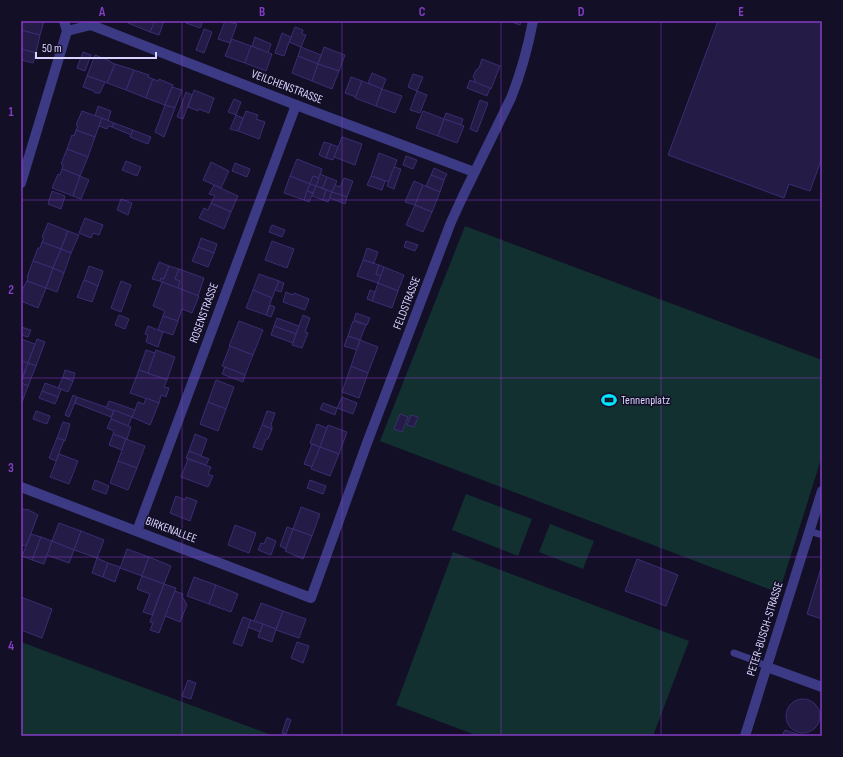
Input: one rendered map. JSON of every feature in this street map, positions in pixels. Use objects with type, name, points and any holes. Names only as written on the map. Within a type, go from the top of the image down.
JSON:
[{"type":"street","points":[[21,183],[67,31],[64,21]]},
{"type":"street","name":"FELDSTRASSE","points":[[311,598],[367,443],[451,222],[518,81],[533,21]]},
{"type":"street","points":[[67,31],[93,23]]},
{"type":"street","name":"VEILCHENSTRASSE","points":[[93,23],[296,105],[474,172]]},
{"type":"street","name":"ROSENSTRASSE","points":[[137,531],[296,105]]},
{"type":"street","name":"BIRKENALLEE","points":[[21,487],[311,598]]},
{"type":"street","name":"PETER-BUSCH-STRASSE","points":[[745,736],[822,491]]},
{"type":"street","points":[[767,667],[822,687]]},
{"type":"lane","points":[[810,531],[822,535]]},
{"type":"lane","points":[[734,653],[756,661],[767,667]]},
{"type":"green space","name":"Tennenplatz","points":[[465,226],[822,360],[822,456],[779,593],[380,441]]},
{"type":"green space","points":[[466,494],[532,519],[518,556],[452,530]]},
{"type":"green space","points":[[550,524],[594,541],[583,569],[539,552]]},
{"type":"green space","points":[[453,552],[689,641],[653,736],[478,736],[396,705]]},
{"type":"green space","points":[[21,642],[274,736],[21,736]]},
{"type":"building","points":[[23,21],[44,21],[40,35],[21,30]]},
{"type":"building","points":[[129,21],[155,21],[150,32],[128,23]]},
{"type":"building","points":[[155,21],[164,21],[159,35],[150,32]]},
{"type":"building","points":[[187,21],[203,21],[200,28],[186,23]]},
{"type":"building","points":[[225,21],[237,24],[230,43],[218,39]]},
{"type":"building","points":[[509,21],[521,21],[520,25]]},
{"type":"building","points":[[718,21],[822,21],[822,158],[810,191],[789,184],[784,198],[668,155]]},
{"type":"building","points":[[295,27],[303,30],[302,34],[306,35],[301,47],[289,42]]},
{"type":"building","points":[[204,29],[212,32],[204,53],[196,50]]},
{"type":"building","points":[[21,30],[40,35],[36,53],[21,49]]},
{"type":"building","points":[[282,33],[291,37],[284,56],[275,53]]},
{"type":"building","points":[[255,37],[271,44],[268,53],[252,46]]},
{"type":"building","points":[[232,39],[251,46],[245,63],[225,56]]},
{"type":"building","points":[[251,46],[272,54],[266,71],[245,63]]},
{"type":"building","points":[[301,47],[321,55],[318,64],[298,56]]},
{"type":"building","points":[[324,47],[345,55],[339,71],[318,64]]},
{"type":"building","points":[[21,49],[36,53],[33,63],[21,60]]},
{"type":"building","points":[[83,52],[91,55],[85,71],[77,68]]},
{"type":"building","points":[[95,55],[115,64],[107,83],[87,76]]},
{"type":"building","points":[[298,56],[318,64],[312,81],[292,73]]},
{"type":"building","points":[[482,59],[500,66],[491,89],[474,83],[475,80],[473,77],[476,70],[479,68]]},
{"type":"building","points":[[115,64],[134,70],[126,90],[107,83]]},
{"type":"building","points":[[318,64],[339,71],[332,89],[312,81]]},
{"type":"building","points":[[134,70],[149,75],[148,77],[153,79],[146,98],[126,90]]},
{"type":"building","points":[[372,73],[386,79],[382,89],[368,83]]},
{"type":"building","points":[[413,74],[423,77],[417,91],[408,87]]},
{"type":"building","points":[[87,76],[105,82],[100,93],[95,93],[94,91],[83,87]]},
{"type":"building","points":[[351,77],[362,81],[356,97],[345,93]]},
{"type":"building","points":[[153,79],[158,81],[159,79],[173,85],[165,105],[146,98]]},
{"type":"building","points":[[470,80],[490,88],[487,96],[467,88]]},
{"type":"building","points":[[362,81],[382,89],[376,106],[355,98]]},
{"type":"building","points":[[172,87],[182,90],[175,108],[165,105]]},
{"type":"building","points":[[382,89],[402,96],[395,113],[376,106]]},
{"type":"building","points":[[194,90],[214,98],[209,113],[188,107]]},
{"type":"building","points":[[417,91],[427,95],[420,113],[410,110]]},
{"type":"building","points":[[186,92],[192,95],[183,119],[177,117]]},
{"type":"building","points":[[234,99],[241,102],[236,115],[228,112]]},
{"type":"building","points":[[480,100],[488,103],[477,132],[470,129]]},
{"type":"building","points":[[165,105],[175,108],[164,137],[155,132]]},
{"type":"building","points":[[98,106],[111,111],[108,121],[95,116]]},
{"type":"building","points":[[82,111],[102,118],[95,137],[76,130],[78,126],[76,125]]},
{"type":"building","points":[[246,111],[258,115],[256,119],[265,122],[259,139],[238,131]]},
{"type":"building","points":[[423,111],[444,119],[438,136],[416,128]]},
{"type":"building","points":[[446,113],[463,119],[461,125],[444,119]]},
{"type":"building","points":[[236,115],[243,118],[238,131],[230,129]]},
{"type":"building","points":[[102,118],[114,123],[112,127],[108,126],[107,129],[99,126]]},
{"type":"building","points":[[444,119],[464,126],[457,143],[438,136]]},
{"type":"building","points":[[114,123],[133,130],[131,135],[112,127]]},
{"type":"building","points":[[76,130],[95,137],[88,157],[67,149],[72,135],[74,136]]},
{"type":"building","points":[[133,130],[151,137],[148,144],[130,137]]},
{"type":"building","points":[[342,137],[362,144],[355,165],[334,157]]},
{"type":"building","points":[[324,142],[331,144],[326,158],[319,155]]},
{"type":"building","points":[[331,144],[338,147],[333,160],[326,158]]},
{"type":"building","points":[[67,149],[88,157],[80,176],[62,169],[63,165],[61,164]]},
{"type":"building","points":[[379,153],[397,160],[389,182],[371,176]]},
{"type":"building","points":[[406,156],[417,160],[413,169],[403,165]]},
{"type":"building","points":[[297,159],[322,169],[319,178],[313,176],[310,184],[290,176]]},
{"type":"building","points":[[126,161],[141,167],[137,176],[122,170]]},
{"type":"building","points":[[211,162],[229,171],[221,188],[203,180]]},
{"type":"building","points":[[235,163],[250,169],[247,177],[232,171]]},
{"type":"building","points":[[394,167],[401,169],[394,189],[387,186]]},
{"type":"building","points":[[434,168],[447,174],[444,180],[431,175]]},
{"type":"building","points":[[62,169],[80,176],[73,196],[52,188],[58,174],[60,175]]},
{"type":"building","points":[[320,174],[327,177],[323,188],[316,186]]},
{"type":"building","points":[[431,175],[444,180],[440,192],[426,186]]},
{"type":"building","points":[[80,176],[89,180],[81,199],[73,196]]},
{"type":"building","points":[[290,176],[310,184],[304,200],[284,193]]},
{"type":"building","points":[[313,176],[319,178],[316,186],[310,184]]},
{"type":"building","points":[[371,176],[385,181],[382,190],[367,185]]},
{"type":"building","points":[[327,177],[337,181],[332,192],[323,188]]},
{"type":"building","points":[[344,178],[353,181],[347,197],[332,192],[335,185],[340,187]]},
{"type":"building","points":[[414,181],[423,185],[415,205],[405,202]]},
{"type":"building","points":[[310,184],[316,186],[313,193],[307,191]]},
{"type":"building","points":[[214,185],[238,196],[231,212],[211,203],[215,196],[209,194]]},
{"type":"building","points":[[423,185],[440,192],[432,212],[415,205]]},
{"type":"building","points":[[316,186],[326,190],[323,200],[312,196]]},
{"type":"building","points":[[326,190],[332,192],[328,202],[323,200]]},
{"type":"building","points":[[52,191],[65,196],[61,209],[48,204]]},
{"type":"building","points":[[307,191],[313,193],[309,202],[304,200]]},
{"type":"building","points":[[332,192],[347,197],[345,204],[330,198]]},
{"type":"building","points":[[121,199],[132,203],[128,215],[117,210]]},
{"type":"building","points":[[211,203],[231,212],[224,229],[199,218],[204,208],[208,210]]},
{"type":"building","points":[[415,205],[432,212],[423,232],[406,225]]},
{"type":"building","points":[[85,218],[103,225],[99,235],[93,233],[91,238],[79,233]]},
{"type":"building","points":[[48,223],[68,231],[61,249],[42,242],[44,238],[42,237]]},
{"type":"building","points":[[272,225],[285,230],[282,237],[269,232]]},
{"type":"building","points":[[68,231],[79,235],[71,253],[61,249]]},
{"type":"building","points":[[201,238],[217,244],[214,253],[198,247]]},
{"type":"building","points":[[272,241],[294,249],[287,268],[265,260]]},
{"type":"building","points":[[406,241],[418,245],[415,251],[404,247]]},
{"type":"building","points":[[42,242],[61,249],[53,268],[33,261]]},
{"type":"building","points":[[198,247],[214,253],[208,267],[192,261]]},
{"type":"building","points":[[367,248],[378,252],[374,263],[363,260]]},
{"type":"building","points":[[61,249],[71,253],[64,273],[53,268]]},
{"type":"building","points":[[363,260],[379,265],[376,274],[381,276],[378,283],[357,276]]},
{"type":"building","points":[[33,261],[53,268],[46,288],[27,281]]},
{"type":"building","points":[[159,262],[169,266],[164,279],[161,278],[160,281],[152,279]]},
{"type":"building","points":[[379,265],[384,267],[381,276],[376,274]]},
{"type":"building","points":[[89,266],[103,271],[98,286],[84,280]]},
{"type":"building","points":[[169,266],[179,269],[175,279],[180,281],[178,288],[160,281],[161,278],[164,279]]},
{"type":"building","points":[[384,267],[404,275],[398,291],[378,283]]},
{"type":"building","points":[[53,268],[64,273],[57,292],[46,288]]},
{"type":"building","points":[[179,269],[204,278],[198,296],[178,288],[180,281],[175,279]]},
{"type":"building","points":[[259,274],[279,281],[272,298],[253,290]]},
{"type":"building","points":[[84,280],[98,286],[92,302],[77,297]]},
{"type":"building","points":[[27,281],[46,288],[38,308],[21,301],[21,292]]},
{"type":"building","points":[[121,281],[131,285],[121,312],[111,308]]},
{"type":"building","points":[[279,281],[284,283],[281,292],[275,290]]},
{"type":"building","points":[[162,282],[199,296],[192,313],[182,309],[178,321],[163,316],[165,311],[153,306]]},
{"type":"building","points":[[378,283],[398,291],[392,308],[372,301]]},
{"type":"building","points":[[253,290],[272,298],[266,315],[246,308]]},
{"type":"building","points":[[370,290],[375,292],[372,301],[367,299]]},
{"type":"building","points":[[286,292],[293,295],[294,293],[309,299],[305,310],[283,302]]},
{"type":"building","points":[[270,305],[275,307],[271,317],[266,315]]},
{"type":"building","points":[[356,313],[370,318],[367,325],[354,320]]},
{"type":"building","points":[[119,315],[129,319],[125,329],[115,325]]},
{"type":"building","points":[[303,315],[310,318],[305,332],[308,333],[302,348],[292,345]]},
{"type":"building","points":[[163,316],[178,321],[173,335],[158,330]]},
{"type":"building","points":[[277,318],[299,326],[296,334],[274,326]]},
{"type":"building","points":[[239,321],[263,330],[253,355],[229,346]]},
{"type":"building","points":[[353,321],[366,325],[360,340],[348,336]]},
{"type":"building","points":[[148,326],[163,332],[158,347],[146,342],[148,335],[145,334]]},
{"type":"building","points":[[274,326],[296,334],[293,343],[271,335]]},
{"type":"building","points":[[21,327],[31,330],[28,337],[21,335]]},
{"type":"building","points":[[348,336],[360,340],[357,350],[344,346]]},
{"type":"building","points":[[21,339],[35,344],[28,363],[21,361]]},
{"type":"building","points":[[37,339],[45,342],[36,366],[28,363]]},
{"type":"building","points":[[360,340],[378,347],[368,373],[351,366]]},
{"type":"building","points":[[230,346],[253,355],[245,375],[222,366]]},
{"type":"building","points":[[146,350],[155,353],[148,373],[139,370]]},
{"type":"building","points":[[156,350],[175,357],[167,380],[148,373]]},
{"type":"building","points":[[21,361],[28,363],[21,380]]},
{"type":"building","points":[[28,363],[36,366],[28,386],[21,383]]},
{"type":"building","points":[[351,366],[368,373],[359,398],[342,392]]},
{"type":"building","points":[[225,367],[245,375],[243,382],[222,374]]},
{"type":"building","points":[[65,370],[75,373],[73,381],[63,377]]},
{"type":"building","points":[[139,370],[167,380],[164,387],[169,388],[166,397],[161,395],[159,403],[130,393]]},
{"type":"building","points":[[63,377],[73,381],[68,392],[58,388]]},
{"type":"building","points":[[216,380],[234,387],[226,409],[208,402]]},
{"type":"building","points":[[21,383],[28,386],[21,405]]},
{"type":"building","points":[[45,383],[61,389],[58,397],[42,391]]},
{"type":"building","points":[[42,391],[58,397],[55,404],[39,398]]},
{"type":"building","points":[[73,395],[77,397],[69,417],[65,415]]},
{"type":"building","points":[[77,397],[114,410],[111,417],[75,403]]},
{"type":"building","points":[[342,397],[357,403],[353,414],[337,408]]},
{"type":"building","points":[[146,398],[159,403],[150,425],[132,417],[138,402],[144,404]]},
{"type":"building","points":[[109,401],[135,410],[132,417],[106,408]]},
{"type":"building","points":[[208,402],[226,409],[218,431],[200,424]]},
{"type":"building","points":[[323,403],[337,408],[335,415],[320,409]]},
{"type":"building","points":[[114,410],[132,417],[128,426],[111,419]]},
{"type":"building","points":[[36,411],[50,416],[47,424],[33,419]]},
{"type":"building","points":[[267,411],[275,413],[271,425],[272,429],[262,425]]},
{"type":"building","points":[[400,414],[408,417],[402,432],[394,429]]},
{"type":"building","points":[[411,415],[418,417],[414,427],[407,425]]},
{"type":"building","points":[[111,419],[131,427],[127,439],[113,434],[114,431],[107,428]]},
{"type":"building","points":[[63,422],[70,424],[65,441],[57,438]]},
{"type":"building","points":[[317,424],[327,428],[320,447],[310,443]]},
{"type":"building","points":[[262,425],[272,429],[262,450],[253,447]]},
{"type":"building","points":[[328,425],[347,432],[339,454],[320,447]]},
{"type":"building","points":[[113,434],[126,439],[122,450],[109,445]]},
{"type":"building","points":[[195,434],[207,439],[201,456],[189,451]]},
{"type":"building","points":[[57,438],[64,440],[56,461],[49,458]]},
{"type":"building","points":[[126,439],[145,446],[137,468],[118,461]]},
{"type":"building","points":[[312,444],[320,447],[312,467],[304,464]]},
{"type":"building","points":[[320,447],[339,454],[330,476],[311,469]]},
{"type":"building","points":[[189,451],[209,459],[206,465],[186,458]]},
{"type":"building","points":[[59,454],[78,461],[69,484],[50,477]]},
{"type":"building","points":[[188,459],[211,467],[208,474],[213,476],[208,487],[181,477]]},
{"type":"building","points":[[118,461],[137,468],[128,490],[110,483]]},
{"type":"building","points":[[95,480],[109,486],[106,494],[92,489]]},
{"type":"building","points":[[310,480],[326,486],[323,494],[307,488]]},
{"type":"building","points":[[176,496],[185,500],[186,497],[197,501],[190,521],[170,513]]},
{"type":"building","points":[[301,507],[320,514],[312,536],[293,529]]},
{"type":"building","points":[[21,508],[27,509],[38,515],[26,546],[21,545]]},
{"type":"building","points":[[59,523],[81,531],[74,550],[52,541]]},
{"type":"building","points":[[235,525],[256,533],[249,553],[228,545]]},
{"type":"building","points":[[287,527],[293,529],[286,549],[280,546]]},
{"type":"building","points":[[293,529],[312,536],[303,559],[285,551]]},
{"type":"building","points":[[81,531],[104,540],[97,558],[74,550]]},
{"type":"building","points":[[31,534],[41,537],[32,560],[22,556]]},
{"type":"building","points":[[41,537],[52,541],[44,564],[32,560]]},
{"type":"building","points":[[267,537],[276,541],[271,555],[258,550],[261,543],[264,544]]},
{"type":"building","points":[[52,541],[74,550],[69,563],[47,555]]},
{"type":"building","points":[[127,549],[149,557],[142,576],[120,568]]},
{"type":"building","points":[[149,557],[171,566],[164,584],[142,576]]},
{"type":"building","points":[[97,558],[108,563],[103,577],[92,573]]},
{"type":"building","points":[[637,559],[678,575],[666,606],[625,591]]},
{"type":"building","points":[[108,563],[120,567],[115,582],[103,577]]},
{"type":"building","points":[[822,568],[822,619],[807,614]]},
{"type":"building","points":[[142,576],[164,584],[152,615],[143,612],[150,594],[137,589]]},
{"type":"building","points":[[194,577],[216,585],[209,604],[187,596]]},
{"type":"building","points":[[164,584],[176,588],[159,633],[150,630],[153,623],[150,622]]},
{"type":"building","points":[[216,585],[238,594],[231,612],[209,604]]},
{"type":"building","points":[[175,591],[183,594],[182,596],[187,605],[180,622],[165,616]]},
{"type":"building","points":[[21,597],[52,609],[42,638],[21,630]]},
{"type":"building","points":[[261,603],[283,611],[276,629],[254,621]]},
{"type":"building","points":[[283,611],[306,619],[299,638],[276,630]]},
{"type":"building","points":[[243,617],[251,620],[242,646],[233,643]]},
{"type":"building","points":[[251,620],[263,624],[260,632],[248,627]]},
{"type":"building","points":[[263,624],[276,629],[272,642],[258,637]]},
{"type":"building","points":[[297,642],[309,646],[303,663],[291,658]]},
{"type":"building","points":[[188,680],[196,683],[191,699],[182,696]]},
{"type":"building","points":[[800,699],[806,699],[810,700],[817,706],[820,716],[819,723],[813,730],[806,733],[800,733],[796,732],[789,726],[786,719],[786,713],[787,709],[793,702]]},
{"type":"building","points":[[287,718],[291,720],[286,734],[282,733]]},
{"type":"building","points":[[785,730],[803,736],[782,736]]},
{"type":"place","name":"Tennenplatz","points":[[609,400]]}]
